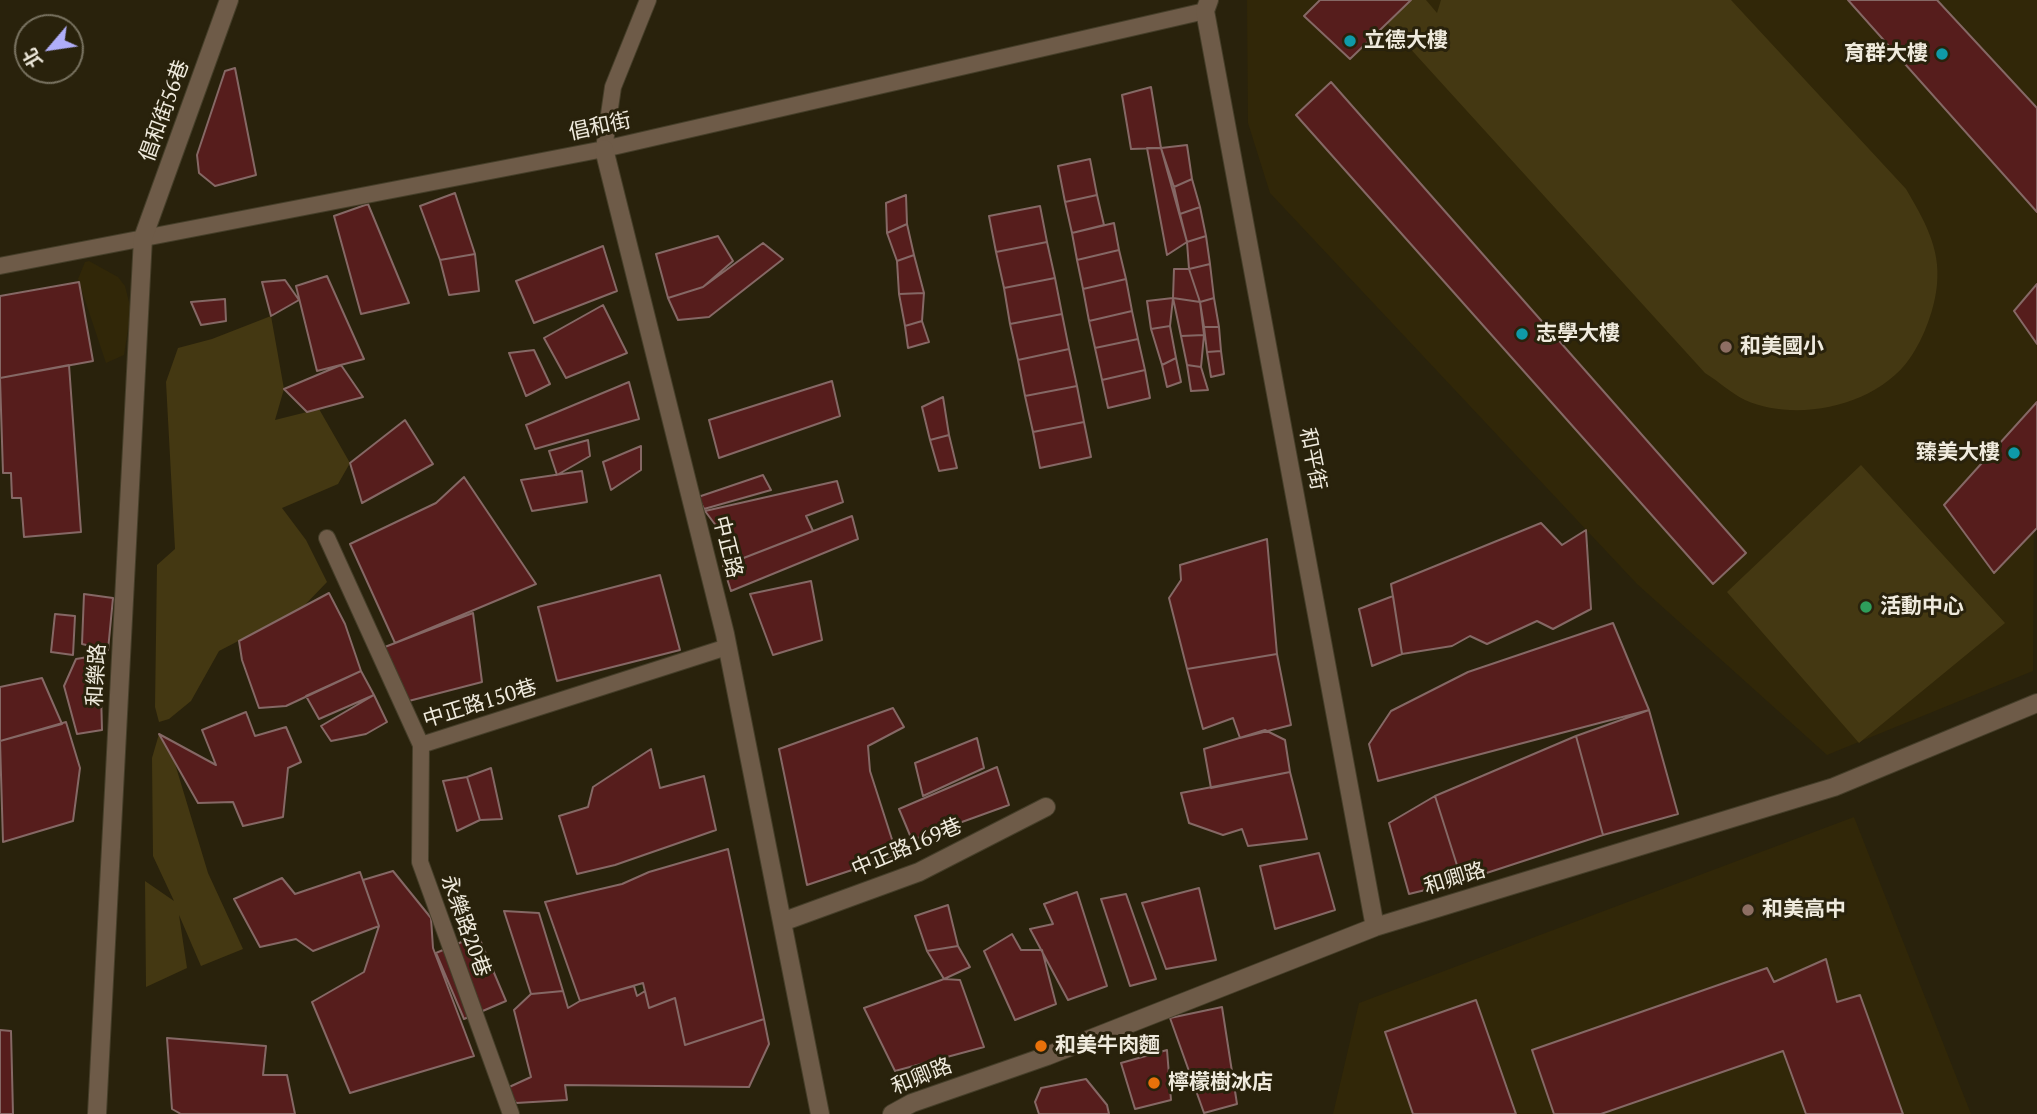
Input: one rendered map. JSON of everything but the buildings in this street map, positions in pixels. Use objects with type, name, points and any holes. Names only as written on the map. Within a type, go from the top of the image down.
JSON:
[{"type":"street","name":"倡和街56巷","points":[[143,238],[229,0]]},
{"type":"street","name":"和平街","points":[[1207,5],[1376,928]]},
{"type":"street","name":"中正路","points":[[604,149],[727,647],[820,1114]]},
{"type":"street","name":"和樂路","points":[[97,1114],[143,238]]},
{"type":"street","name":"和卿路","points":[[892,1114],[912,1103],[1047,1056],[1376,928],[1834,787],[2037,703]]},
{"type":"street","name":"中正路169巷","points":[[782,922],[919,872],[1046,807]]},
{"type":"lane","name":"中正路","points":[[604,149],[613,87],[648,0]]},
{"type":"lane","name":"倡和街","points":[[0,266],[604,149],[1207,5]]},
{"type":"lane","name":"中正路150巷","points":[[327,538],[421,746],[727,647]]},
{"type":"lane","name":"永樂路20巷","points":[[421,746],[419,862],[511,1114]]},
{"type":"shaded area","name":"和美國小","points":[[1247,0],[2037,0],[2037,501],[2034,505],[2033,671],[1827,755],[1637,584],[1270,193],[1248,123]]},
{"type":"shaded area","points":[[1411,0],[1426,0],[1437,13],[1441,0],[1731,0],[1906,189],[1924,222],[1936,258],[1937,284],[1928,323],[1910,358],[1896,375],[1878,388],[1835,406],[1811,409],[1766,407],[1745,400],[1705,373],[1387,23]]},
{"type":"shaded area","points":[[89,261],[118,277],[125,286],[131,310],[124,355],[106,363],[78,279],[85,262]]},
{"type":"shaded area","points":[[271,316],[284,389],[275,420],[319,409],[350,463],[338,484],[282,508],[306,540],[327,582],[302,608],[219,651],[191,701],[169,719],[159,722],[155,707],[157,565],[175,549],[166,382],[178,348],[212,339]]},
{"type":"shaded area","name":"活動中心","points":[[1861,465],[2005,623],[1859,743],[1727,592]]},
{"type":"shaded area","points":[[159,734],[173,757],[208,873],[243,949],[201,966],[179,915],[187,968],[146,987],[145,881],[174,901],[153,856],[152,758]]},
{"type":"shaded area","name":"和美高中","points":[[1854,817],[1971,1114],[1333,1114],[1359,1003]]},
{"type":"place","name":"立德大樓","points":[[1350,41]]},
{"type":"place","name":"育群大樓","points":[[1942,54]]},
{"type":"place","name":"志學大樓","points":[[1522,334]]},
{"type":"place","name":"和美國小","points":[[1726,347]]},
{"type":"place","name":"臻美大樓","points":[[2014,453]]},
{"type":"place","name":"活動中心","points":[[1866,607]]},
{"type":"place","name":"和美高中","points":[[1748,910]]},
{"type":"place","name":"和美牛肉麵","points":[[1041,1046]]},
{"type":"place","name":"檸檬樹冰店","points":[[1154,1083]]}]
